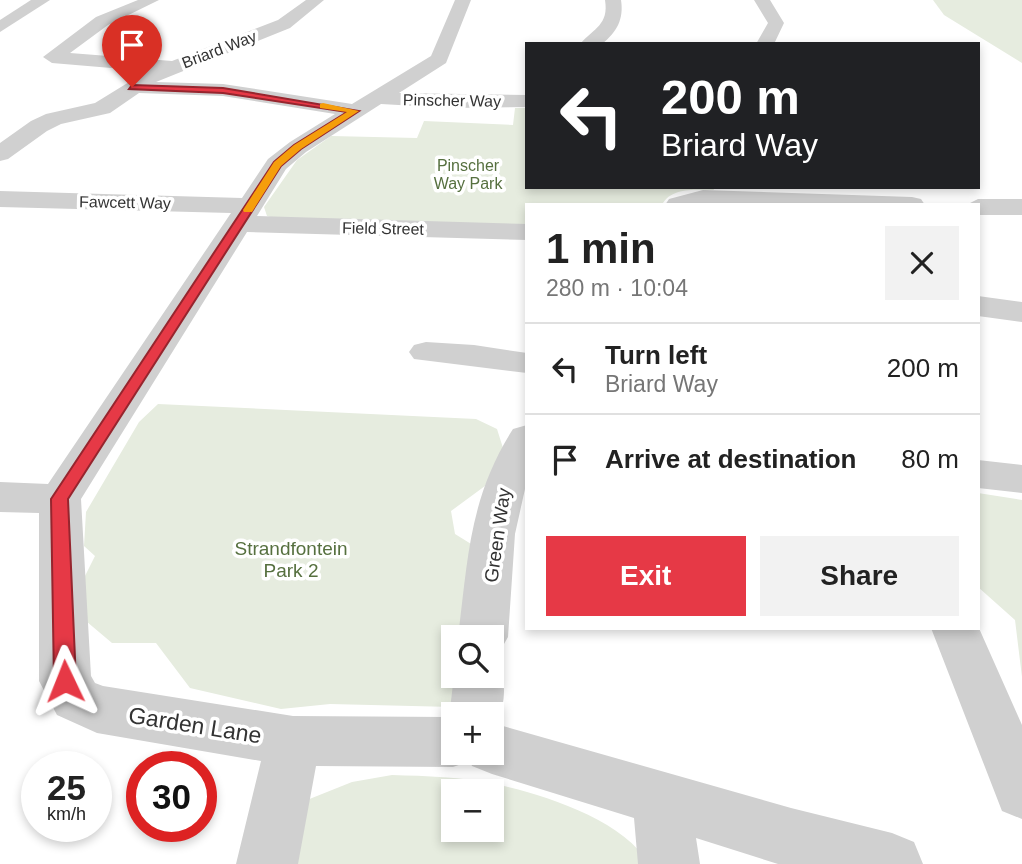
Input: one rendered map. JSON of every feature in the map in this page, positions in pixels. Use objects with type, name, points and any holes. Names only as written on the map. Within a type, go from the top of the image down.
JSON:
[{"type":"street","points":[[0,27],[42,0]]},
{"type":"street","points":[[151,0],[102,21],[62,47],[52,57],[173,67]]},
{"type":"street","name":"Briard Way","points":[[132,87],[173,67],[284,24],[316,0]]},
{"type":"street","points":[[0,497],[60,499],[277,164],[442,56],[463,0]]},
{"type":"street","points":[[591,42],[613,22],[613,0]]},
{"type":"street","points":[[762,0],[776,23],[766,42]]},
{"type":"street","points":[[0,154],[39,126],[54,119],[102,108],[123,96],[132,87]]},
{"type":"street","name":"Briard Way","points":[[132,87],[223,90],[366,104]]},
{"type":"street","name":"Pinscher Way","points":[[366,104],[525,95]]},
{"type":"street","points":[[683,203],[724,193],[881,203]]},
{"type":"street","name":"Fawcett Way","points":[[0,200],[245,215]]},
{"type":"street","points":[[980,207],[1022,207]]},
{"type":"street","name":"Field Street","points":[[245,215],[525,232]]},
{"type":"street","points":[[980,306],[1022,312]]},
{"type":"street","points":[[426,352],[474,355],[525,363]]},
{"type":"street","name":"Green Way","points":[[484,625],[499,495],[509,468],[525,441]]},
{"type":"street","points":[[980,474],[1022,479]]},
{"type":"street","name":"Garden Lane","points":[[60,499],[65,681],[76,699],[97,709],[293,741],[441,742]]},
{"type":"street","points":[[956,630],[1022,791]]},
{"type":"street","points":[[267,864],[293,741]]},
{"type":"street","points":[[504,751],[605,779],[662,801],[892,864]]},
{"type":"street","points":[[662,801],[669,864]]},
{"type":"green space","points":[[933,0],[1022,0],[1022,63],[944,15]]},
{"type":"green space","name":"Pinscher Way Park","points":[[515,108],[525,108],[525,189],[714,190],[678,192],[663,203],[525,203],[525,227],[288,222],[267,216],[264,207],[297,160],[331,136],[417,138],[424,121],[513,125]]},
{"type":"green space","name":"Strandfontein Park 2","points":[[158,404],[476,419],[497,429],[503,448],[485,486],[451,511],[455,534],[476,547],[465,625],[441,625],[441,688],[456,688],[454,702],[441,702],[441,707],[330,704],[281,709],[190,688],[156,643],[112,643],[80,616],[85,576],[95,556],[84,546],[86,512],[139,422]]},
{"type":"green space","points":[[980,493],[1022,500],[1022,677],[1015,620],[980,589]]},
{"type":"green space","points":[[392,775],[461,779],[441,779],[441,842],[504,842],[504,786],[558,802],[602,822],[637,848],[649,864],[287,864],[302,802],[352,782]]},
{"type":"slow traffic","points":[[248,210],[277,164],[298,147],[355,111],[323,106]]},
{"type":"route","points":[[65,681],[60,499],[277,164],[298,147],[355,111],[223,90],[132,87]]}]
